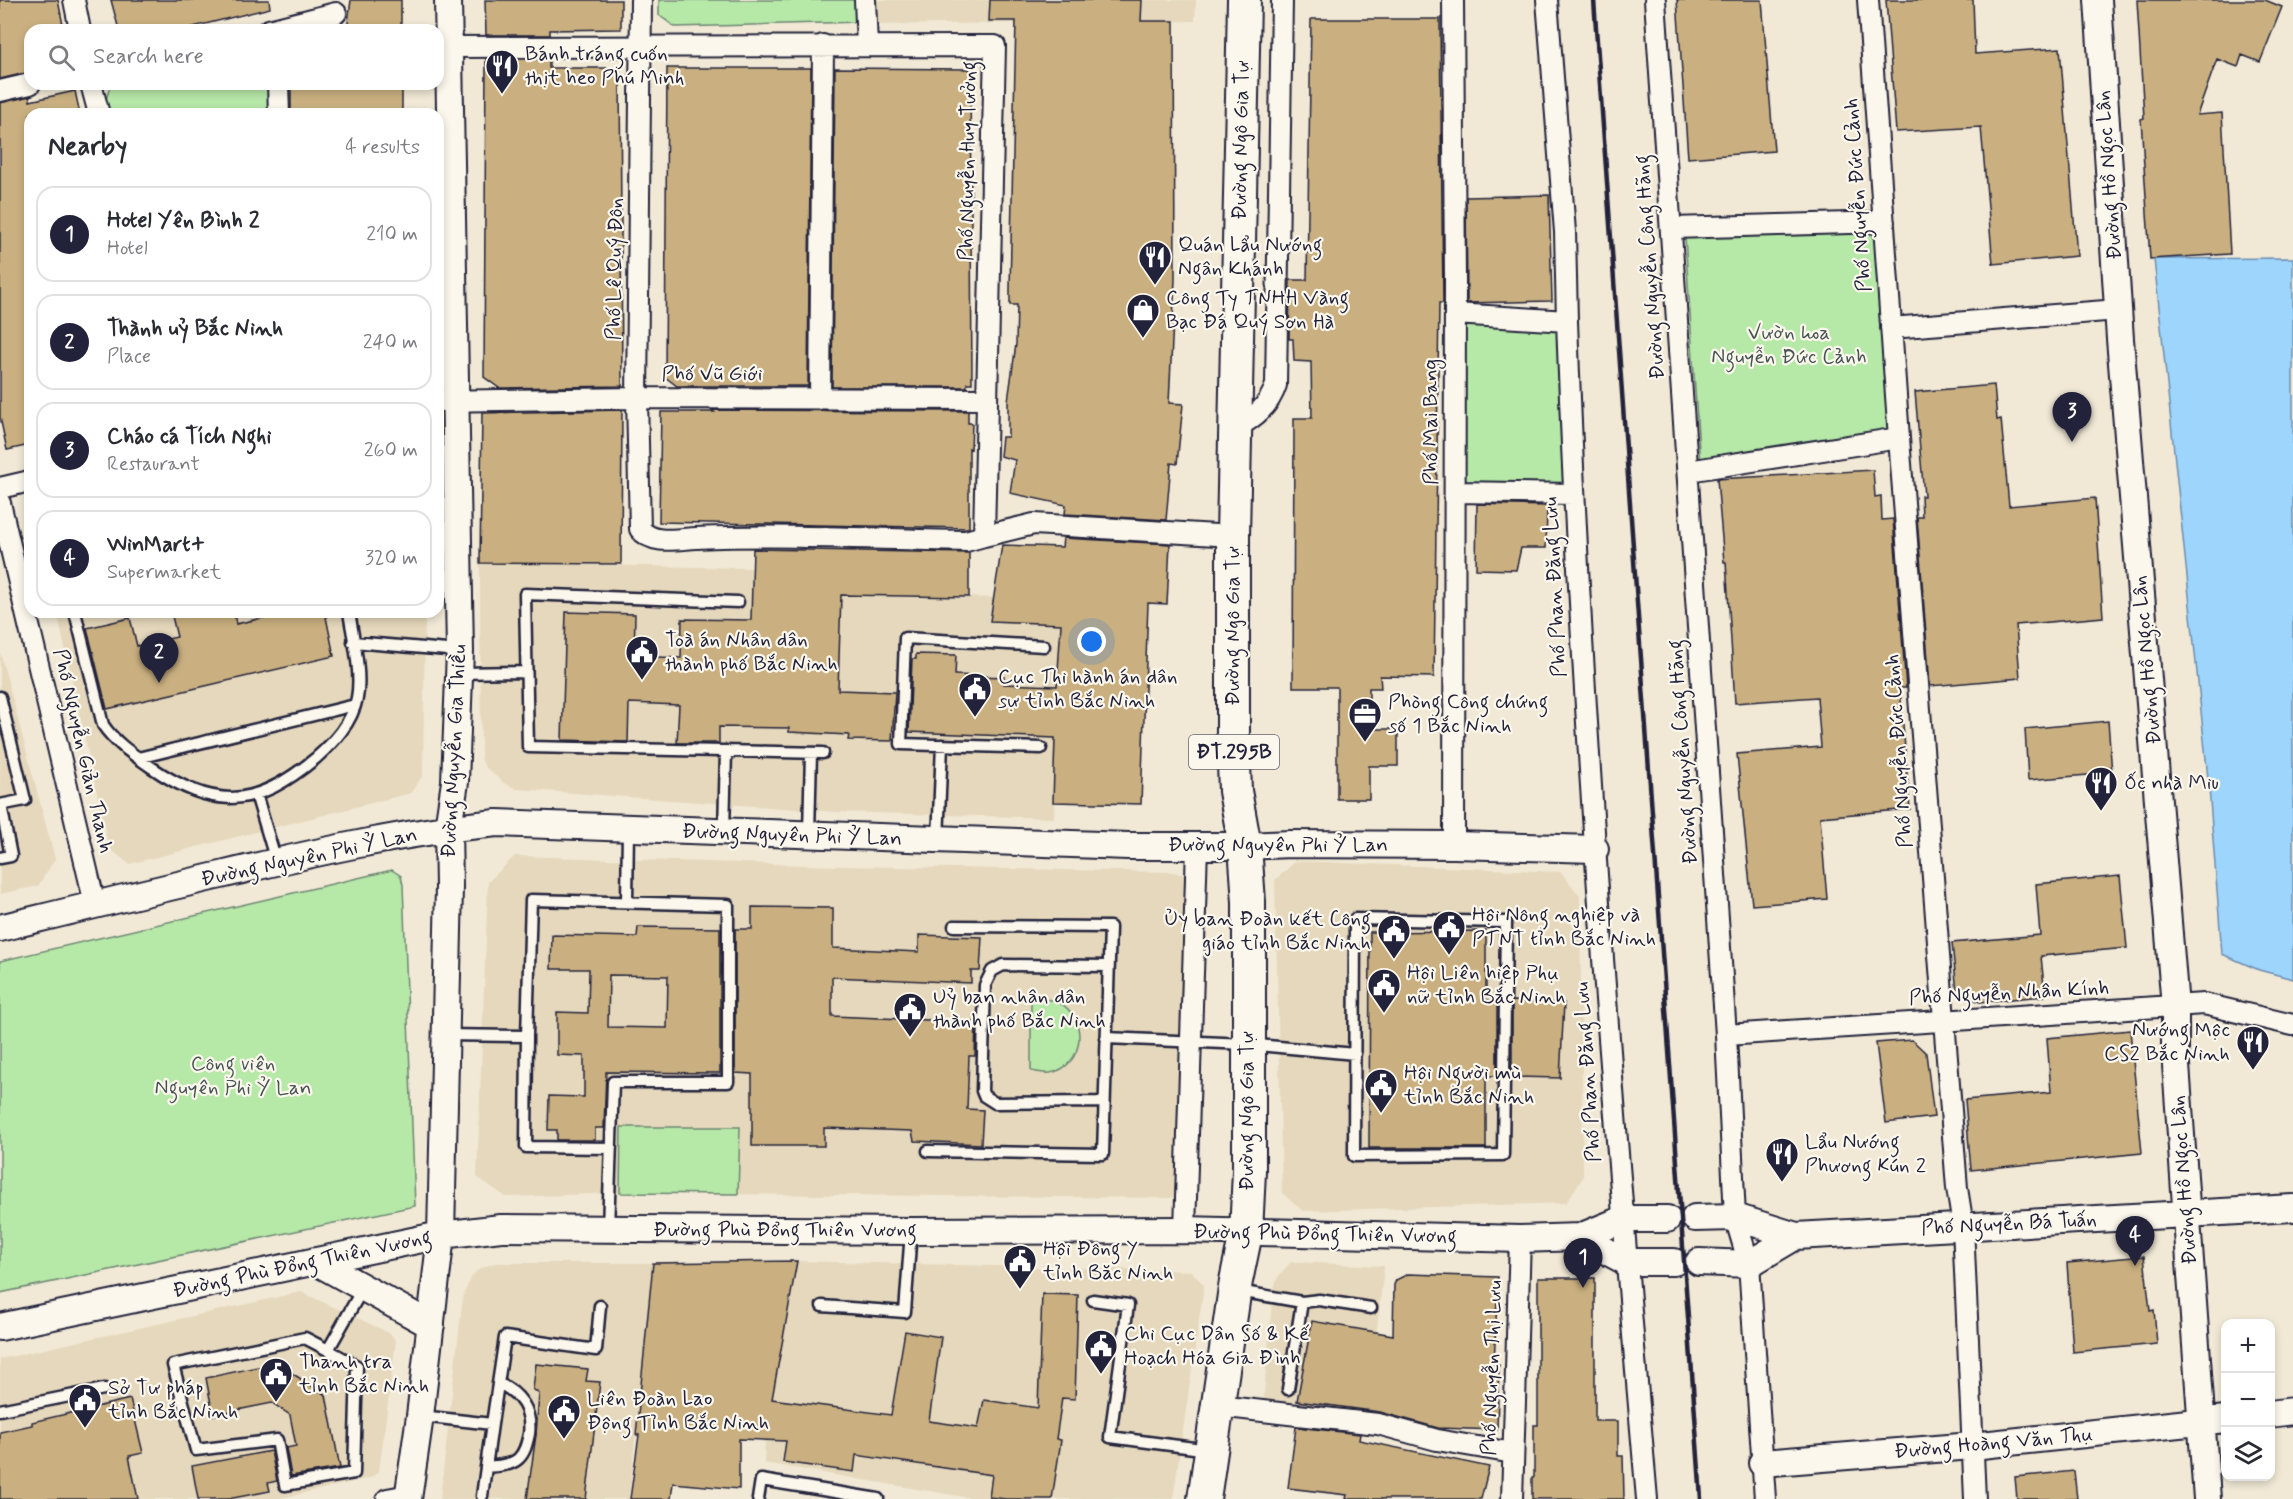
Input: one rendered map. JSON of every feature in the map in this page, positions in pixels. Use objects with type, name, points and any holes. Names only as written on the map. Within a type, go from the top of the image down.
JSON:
[{"type":"main road","name":"Đường Ngô Gia Tự","points":[[1204,1499],[1235,1291],[1246,1233],[1249,1171],[1247,1044],[1249,902],[1245,846],[1235,791],[1233,536],[1244,0]]},
{"type":"street","points":[[74,0],[79,24]]},
{"type":"street","name":"Đường Nguyễn Gia Thiều","points":[[401,1498],[420,1416],[441,1235],[449,887],[448,828],[455,783],[459,662],[446,400],[448,0]]},
{"type":"street","name":"Phố Lê Quý Đôn","points":[[641,0],[638,398],[640,529],[646,536],[660,540],[734,536],[966,541],[984,536]]},
{"type":"street","points":[[865,0],[867,45]]},
{"type":"street","points":[[1236,428],[1258,415],[1270,399],[1276,385],[1282,0]]},
{"type":"street","name":"Phố Mai Bang","points":[[1453,0],[1454,845]]},
{"type":"street","name":"Phố Phan Đăng Lưu","points":[[1547,0],[1565,232],[1573,494],[1595,849],[1647,1499]]},
{"type":"street","name":"Đường Nguyễn Công Hãng","points":[[1654,0],[1672,228],[1726,1035],[1735,1217],[1749,1264],[1765,1499]]},
{"type":"street","name":"Phố Nguyễn Đức Cảnh","points":[[1868,0],[1899,438],[1957,1188],[1963,1226],[1975,1499]]},
{"type":"street","name":"Đường Hồ Ngọc Lân","points":[[2098,0],[2118,310],[2175,1007],[2175,1051],[2187,1214],[2214,1421],[2207,1499]]},
{"type":"street","points":[[293,24],[336,13]]},
{"type":"street","points":[[820,399],[823,45]]},
{"type":"street","name":"Phố Nguyễn Huy Tưởng","points":[[448,47],[995,46],[984,536]]},
{"type":"street","points":[[0,91],[24,85]]},
{"type":"street","points":[[93,90],[97,108]]},
{"type":"street","points":[[278,90],[279,108]]},
{"type":"street","points":[[1672,228],[1884,222]]},
{"type":"street","points":[[1891,328],[2118,310]]},
{"type":"street","points":[[1455,314],[1567,321]]},
{"type":"street","name":"Phố Vũ Giới","points":[[446,400],[986,399]]},
{"type":"street","points":[[1688,471],[1899,438]]},
{"type":"street","points":[[0,488],[24,482]]},
{"type":"street","points":[[1455,492],[1573,494]]},
{"type":"street","name":"Phố Nguyễn Giản Thanh","points":[[0,503],[24,604]]},
{"type":"street","points":[[984,536],[1034,524],[1233,536]]},
{"type":"street","name":"Phố Nguyễn Giản Thanh","points":[[27,618],[95,904]]},
{"type":"street","name":"Đường Nguyên Phi Ỷ Lan","points":[[0,928],[276,862],[448,828],[497,823],[938,840],[1197,846],[1454,845],[1595,849]]},
{"type":"street","points":[[1185,1230],[1197,846]]},
{"type":"street","name":"Phố Nguyễn Nhân Kính","points":[[1726,1035],[2204,1004],[2293,1025]]},
{"type":"street","name":"Phố Nguyễn Bá Tuấn","points":[[1796,1236],[2293,1208]]},
{"type":"street","points":[[1695,1218],[1735,1217],[1796,1236]]},
{"type":"street","name":"Đường Phù Đổng Thiên Vương","points":[[0,1327],[441,1235],[501,1228],[911,1231],[1185,1230],[1520,1239],[1580,1237],[1624,1219],[1667,1219]]},
{"type":"street","points":[[1749,1264],[1796,1236]]},
{"type":"street","name":"Đường Phù Đổng Thiên Vương","points":[[1580,1237],[1627,1262],[1749,1264]]},
{"type":"street","name":"Phố Nguyễn Thị Lưu","points":[[1512,1499],[1520,1239]]},
{"type":"street","points":[[315,1261],[431,1325]]},
{"type":"street","points":[[1218,1406],[1306,1414],[1378,1424],[1437,1440],[1513,1453]]},
{"type":"street","points":[[2275,1413],[2293,1411]]},
{"type":"street","name":"Đường Hoàng Văn Thụ","points":[[1762,1463],[1972,1446],[2214,1421]]},
{"type":"lane","points":[[738,602],[525,594],[528,747],[817,753],[809,835]]},
{"type":"lane","points":[[76,618],[103,725],[115,739],[138,758],[174,782],[206,796],[230,800],[256,794],[285,780],[325,750],[346,725],[355,705],[358,681],[350,618]]},
{"type":"lane","points":[[1041,748],[902,744],[905,638],[1044,646]]},
{"type":"lane","points":[[353,642],[525,672]]},
{"type":"lane","points":[[0,697],[25,800],[0,805],[11,856],[0,858]]},
{"type":"lane","points":[[138,758],[355,705]]},
{"type":"lane","points":[[938,840],[942,745]]},
{"type":"lane","points":[[724,833],[726,751]]},
{"type":"lane","points":[[256,794],[276,862]]},
{"type":"lane","points":[[627,829],[627,903]]},
{"type":"lane","points":[[608,1229],[611,1148],[613,1082],[728,1082],[728,905],[531,900],[526,1147],[611,1148]]},
{"type":"lane","points":[[1355,920],[1506,922],[1503,1155],[1354,1156],[1355,1054],[1355,920]]},
{"type":"lane","points":[[928,1151],[1103,1154],[1110,927],[954,926]]},
{"type":"lane","points":[[1104,1102],[995,1104],[984,1096],[982,1091],[984,985],[992,971],[1003,965],[1109,966]]},
{"type":"lane","points":[[444,1035],[527,1036]]},
{"type":"lane","points":[[1106,1038],[1247,1044],[1355,1054]]},
{"type":"lane","points":[[822,1306],[905,1312],[911,1231]]},
{"type":"lane","points":[[328,1350],[363,1287]]},
{"type":"lane","points":[[1235,1291],[1302,1302],[1319,1300],[1371,1308]]},
{"type":"lane","points":[[1093,1300],[1128,1305],[1110,1437],[1212,1451]]},
{"type":"lane","points":[[1288,1389],[1302,1302]]},
{"type":"lane","points":[[482,1497],[505,1337],[596,1350],[600,1306]]},
{"type":"lane","points":[[305,1338],[328,1350],[357,1366],[354,1473],[285,1485],[276,1440],[196,1450],[172,1365],[305,1338]]},
{"type":"lane","points":[[486,1467],[517,1460],[524,1452],[528,1441],[530,1414],[511,1390],[498,1383]]},
{"type":"lane","points":[[0,1410],[104,1389]]},
{"type":"lane","points":[[420,1416],[492,1424]]},
{"type":"lane","points":[[758,1499],[761,1480],[878,1499]]},
{"type":"shaded area","points":[[867,0],[1196,0],[1195,21],[868,25]]},
{"type":"shaded area","points":[[480,563],[753,568],[837,595],[1062,599],[1057,685],[1054,818],[838,812],[517,789],[504,783],[485,767],[481,758]]},
{"type":"shaded area","points":[[58,618],[425,618],[423,775],[411,793],[129,864],[109,848]]},
{"type":"shaded area","points":[[0,652],[55,859],[38,886],[0,894]]},
{"type":"shaded area","points":[[515,856],[837,866],[1172,872],[1188,876],[1197,889],[1199,1171],[1196,1179],[1177,1197],[1168,1198],[620,1193],[506,1197],[477,1177],[488,882]]},
{"type":"shaded area","points":[[1296,861],[1561,872],[1580,896],[1583,1177],[1566,1203],[1303,1211],[1282,1193],[1275,880]]},
{"type":"shaded area","points":[[797,1261],[1191,1271],[1204,1285],[1173,1499],[976,1499],[764,1463],[765,1440]]},
{"type":"shaded area","points":[[1291,1262],[1384,1266],[1367,1418],[1263,1405],[1273,1291],[1278,1277]]},
{"type":"shaded area","points":[[495,1263],[653,1263],[629,1499],[440,1499],[463,1296],[472,1276],[479,1269]]},
{"type":"shaded area","name":"Thanh tra tỉnh Bắc Ninh","points":[[301,1292],[381,1329],[396,1341],[380,1464],[377,1473],[370,1478],[278,1499],[0,1499],[0,1359]]},
{"type":"green space","points":[[659,0],[861,0],[862,22],[675,27],[659,15]]},
{"type":"green space","points":[[109,90],[271,90],[273,108],[108,108],[106,99]]},
{"type":"green space","name":"Vườn hoa Nguyễn Đức Cảnh","points":[[1875,231],[1894,435],[1700,465],[1685,237]]},
{"type":"green space","points":[[1462,322],[1561,325],[1566,488],[1461,491]]},
{"type":"green space","name":"Công viên Nguyên Phi Ỷ Lan","points":[[392,870],[401,876],[403,885],[415,1206],[0,1293],[0,961]]},
{"type":"green space","points":[[1048,999],[1058,1002],[1068,1009],[1075,1019],[1079,1041],[1076,1052],[1062,1069],[1050,1073],[1031,1071],[1031,1000]]},
{"type":"green space","points":[[621,1127],[740,1127],[738,1194],[620,1193]]},
{"type":"water","points":[[2293,258],[2293,979],[2259,970],[2222,954],[2209,788],[2154,259]]},
{"type":"building","points":[[0,0],[58,0],[63,24],[24,24],[24,73],[0,79]]},
{"type":"building","points":[[111,0],[269,0],[270,8],[205,24],[117,24]]},
{"type":"building","points":[[351,0],[401,0],[401,24],[348,24]]},
{"type":"building","points":[[485,0],[621,0],[621,29],[550,30],[550,35],[486,35]]},
{"type":"building","points":[[990,0],[1142,0],[1141,21],[1174,21],[1175,279],[1169,403],[1183,404],[1177,464],[1171,463],[1166,520],[1065,514],[1066,505],[1010,493],[1015,460],[1000,456],[1002,437],[1008,437],[1008,401],[1016,344],[1017,305],[1010,305],[1010,288],[1016,21],[989,21]]},
{"type":"building","points":[[1677,0],[1762,0],[1774,151],[1688,158]]},
{"type":"building","points":[[1886,0],[1973,0],[1975,54],[2060,48],[2077,256],[1993,264],[1981,127],[1896,132]]},
{"type":"building","points":[[2137,0],[2265,0],[2282,7],[2260,62],[2242,55],[2238,67],[2217,59],[2197,115],[2222,113],[2230,254],[2150,259],[2141,119],[2144,118]]},
{"type":"building","points":[[1311,19],[1440,19],[1443,303],[1439,303],[1434,677],[1380,676],[1381,688],[1369,688],[1369,729],[1398,729],[1398,766],[1369,766],[1369,799],[1337,799],[1337,687],[1293,687],[1294,418],[1312,418],[1311,362],[1294,361],[1293,339],[1289,339],[1290,280],[1307,280]]},
{"type":"building","points":[[486,59],[549,59],[549,68],[620,68],[622,386],[499,388],[484,377]]},
{"type":"building","points":[[667,68],[811,68],[808,386],[677,386],[665,377]]},
{"type":"building","points":[[835,68],[970,69],[972,383],[967,383],[967,387],[832,387]]},
{"type":"building","points":[[291,90],[402,90],[402,108],[291,108]]},
{"type":"building","points":[[75,91],[79,108],[24,108],[24,446],[7,450],[0,417],[0,103],[30,96],[30,101]]},
{"type":"building","points":[[1549,195],[1552,301],[1467,303],[1466,197]]},
{"type":"building","points":[[1994,385],[1997,420],[2001,419],[2009,506],[2095,498],[2103,617],[2016,625],[2020,678],[1930,686],[1917,517],[1922,517],[1921,496],[1924,496],[1915,392]]},
{"type":"building","points":[[622,410],[621,564],[480,563],[482,413]]},
{"type":"building","points":[[711,410],[968,411],[968,423],[972,423],[971,449],[969,448],[969,528],[659,522],[661,412],[714,412]]},
{"type":"building","points":[[1873,470],[1875,497],[1881,496],[1882,520],[1893,519],[1906,688],[1900,688],[1910,809],[1820,817],[1827,899],[1752,905],[1737,754],[1821,747],[1817,697],[1735,703],[1726,562],[1724,562],[1717,479]]},
{"type":"building","points":[[1477,504],[1547,506],[1546,548],[1521,548],[1516,570],[1476,569]]},
{"type":"building","points":[[1063,538],[1170,544],[1167,604],[1148,603],[1141,804],[1053,802],[1055,738],[909,732],[912,659],[916,659],[916,654],[956,655],[955,675],[1004,677],[1003,684],[1057,686],[1061,624],[990,621],[1002,545],[1062,547]]},
{"type":"building","points":[[753,549],[969,553],[969,597],[841,595],[838,690],[895,692],[892,741],[848,740],[849,735],[789,732],[789,728],[719,727],[719,743],[677,743],[679,705],[629,703],[628,742],[562,740],[566,612],[635,614],[634,656],[681,658],[682,619],[751,620]]},
{"type":"building","points":[[130,618],[137,646],[177,637],[172,618],[235,618],[236,624],[262,618],[326,618],[334,656],[107,709],[87,628]]},
{"type":"building","points":[[2108,721],[2112,773],[2028,780],[2025,729]]},
{"type":"building","points":[[2120,876],[2127,948],[2041,956],[2045,996],[1980,1002],[1957,992],[1952,943],[2040,935],[2036,884]]},
{"type":"building","points":[[752,907],[833,908],[833,948],[919,952],[919,935],[982,937],[980,971],[971,971],[971,983],[832,977],[832,1016],[976,1022],[975,1056],[969,1056],[967,1109],[983,1110],[981,1144],[914,1141],[912,1131],[824,1128],[824,1146],[752,1146],[752,1074],[735,1073],[735,929],[752,929]]},
{"type":"building","points":[[638,927],[720,928],[720,1073],[606,1072],[604,1128],[595,1128],[595,1140],[557,1140],[557,1130],[548,1130],[549,1096],[584,1097],[584,1056],[557,1055],[557,1012],[588,1013],[589,969],[551,969],[552,935],[637,937]],"holes":[[[609,975],[668,976],[667,1028],[608,1027]]]},
{"type":"building","points":[[1486,931],[1486,1000],[1497,1001],[1497,1076],[1486,1076],[1486,1148],[1369,1148],[1370,932]]},
{"type":"building","points":[[1512,1001],[1564,1003],[1560,1078],[1512,1077]]},
{"type":"building","points":[[2130,1030],[2142,1153],[1971,1170],[1965,1100],[2051,1092],[2047,1038]]},
{"type":"building","points":[[1912,1040],[1926,1053],[1934,1117],[1886,1123],[1876,1043]]},
{"type":"building","points":[[2144,1256],[2150,1311],[2154,1310],[2157,1344],[2073,1352],[2067,1263]]},
{"type":"building","points":[[797,1261],[772,1399],[891,1415],[905,1331],[941,1337],[929,1421],[978,1428],[984,1400],[1038,1408],[1042,1294],[1078,1295],[1075,1399],[1062,1398],[1056,1439],[1061,1440],[1052,1499],[989,1497],[992,1475],[856,1455],[854,1472],[783,1462],[786,1441],[739,1439],[739,1489],[673,1483],[671,1499],[630,1499],[639,1435],[636,1435],[653,1263]]},
{"type":"building","points":[[1408,1274],[1498,1277],[1494,1365],[1499,1365],[1497,1430],[1438,1428],[1380,1412],[1297,1401],[1312,1321],[1393,1335],[1394,1285],[1396,1280]]},
{"type":"building","points":[[1538,1278],[1595,1278],[1595,1421],[1618,1421],[1618,1456],[1623,1456],[1624,1499],[1532,1499],[1534,1425],[1538,1425]]},
{"type":"building","points":[[276,1363],[326,1395],[340,1468],[291,1476],[286,1448],[296,1446],[290,1415],[272,1403],[213,1415],[206,1378]]},
{"type":"building","name":"Liên Đoàn Lao Động Tỉnh Bắc Ninh","points":[[536,1364],[588,1369],[586,1381],[600,1382],[586,1499],[527,1499],[539,1394],[533,1389]]},
{"type":"building","points":[[130,1399],[143,1453],[129,1456],[138,1499],[0,1499],[0,1432],[32,1425],[32,1422]]},
{"type":"building","points":[[1296,1427],[1360,1434],[1359,1440],[1489,1467],[1481,1499],[1346,1499],[1347,1495],[1288,1488]]},
{"type":"building","points":[[271,1451],[277,1481],[268,1483],[270,1491],[228,1499],[198,1499],[192,1466]]},
{"type":"building","points":[[2074,1471],[2077,1499],[2017,1499],[2015,1477]]},
{"type":"railway","points":[[1594,0],[1701,1499]]},
{"type":"place","name":"Bánh tráng cuốn thịt heo Phú Minh","points":[[502,95]]},
{"type":"place","name":"Quán Lẩu Nướng Ngân Khánh","points":[[1155,286]]},
{"type":"place","name":"Công Ty TNHH Vàng Bạc Đá Quý Sơn Hà","points":[[1143,339]]},
{"type":"place","name":"Cháo cá Tích Nghi","points":[[2072,442]]},
{"type":"place","name":"Toà án Nhân dân thành phố Bắc Ninh","points":[[642,681]]},
{"type":"place","name":"Thành uỷ Bắc Ninh","points":[[159,683]]},
{"type":"place","name":"Cục Thi hành án dân sự tỉnh Bắc Ninh","points":[[975,718]]},
{"type":"place","name":"Phòng Công chứng số 1 Bắc Ninh","points":[[1365,743]]},
{"type":"place","name":"Ốc nhà Miu","points":[[2101,812]]},
{"type":"place","name":"Hội Nông nghiệp và PTNT tỉnh Bắc Ninh","points":[[1449,956]]},
{"type":"place","name":"Ủy ban Đoàn kết Công giáo tỉnh Bắc Ninh","points":[[1394,960]]},
{"type":"place","name":"Hội Liên hiệp Phụ nữ tỉnh Bắc Ninh","points":[[1384,1014]]},
{"type":"place","name":"Uỷ ban nhân dân thành phố Bắc Ninh","points":[[910,1038]]},
{"type":"place","name":"Nướng Mộc CS2 Bắc Ninh","points":[[2253,1071]]},
{"type":"place","name":"Hội Người mù tỉnh Bắc Ninh","points":[[1381,1114]]},
{"type":"place","name":"Lẩu Nướng Phương Kún 2","points":[[1782,1183]]},
{"type":"place","name":"WinMart+","points":[[2135,1266]]},
{"type":"place","name":"Hotel Yên Bình 2","points":[[1583,1288]]},
{"type":"place","name":"Hội Đông Y tỉnh Băc Ninh","points":[[1020,1290]]},
{"type":"place","name":"Chi Cục Dân Số & Kế Hoạch Hóa Gia Đình","points":[[1101,1375]]},
{"type":"place","name":"Thanh tra tỉnh Bắc Ninh","points":[[276,1403]]},
{"type":"place","name":"Sở Tư pháp tỉnh Bắc Ninh","points":[[85,1429]]},
{"type":"place","name":"Liên Đoàn Lao Động Tỉnh Bắc Ninh","points":[[564,1440]]}]
